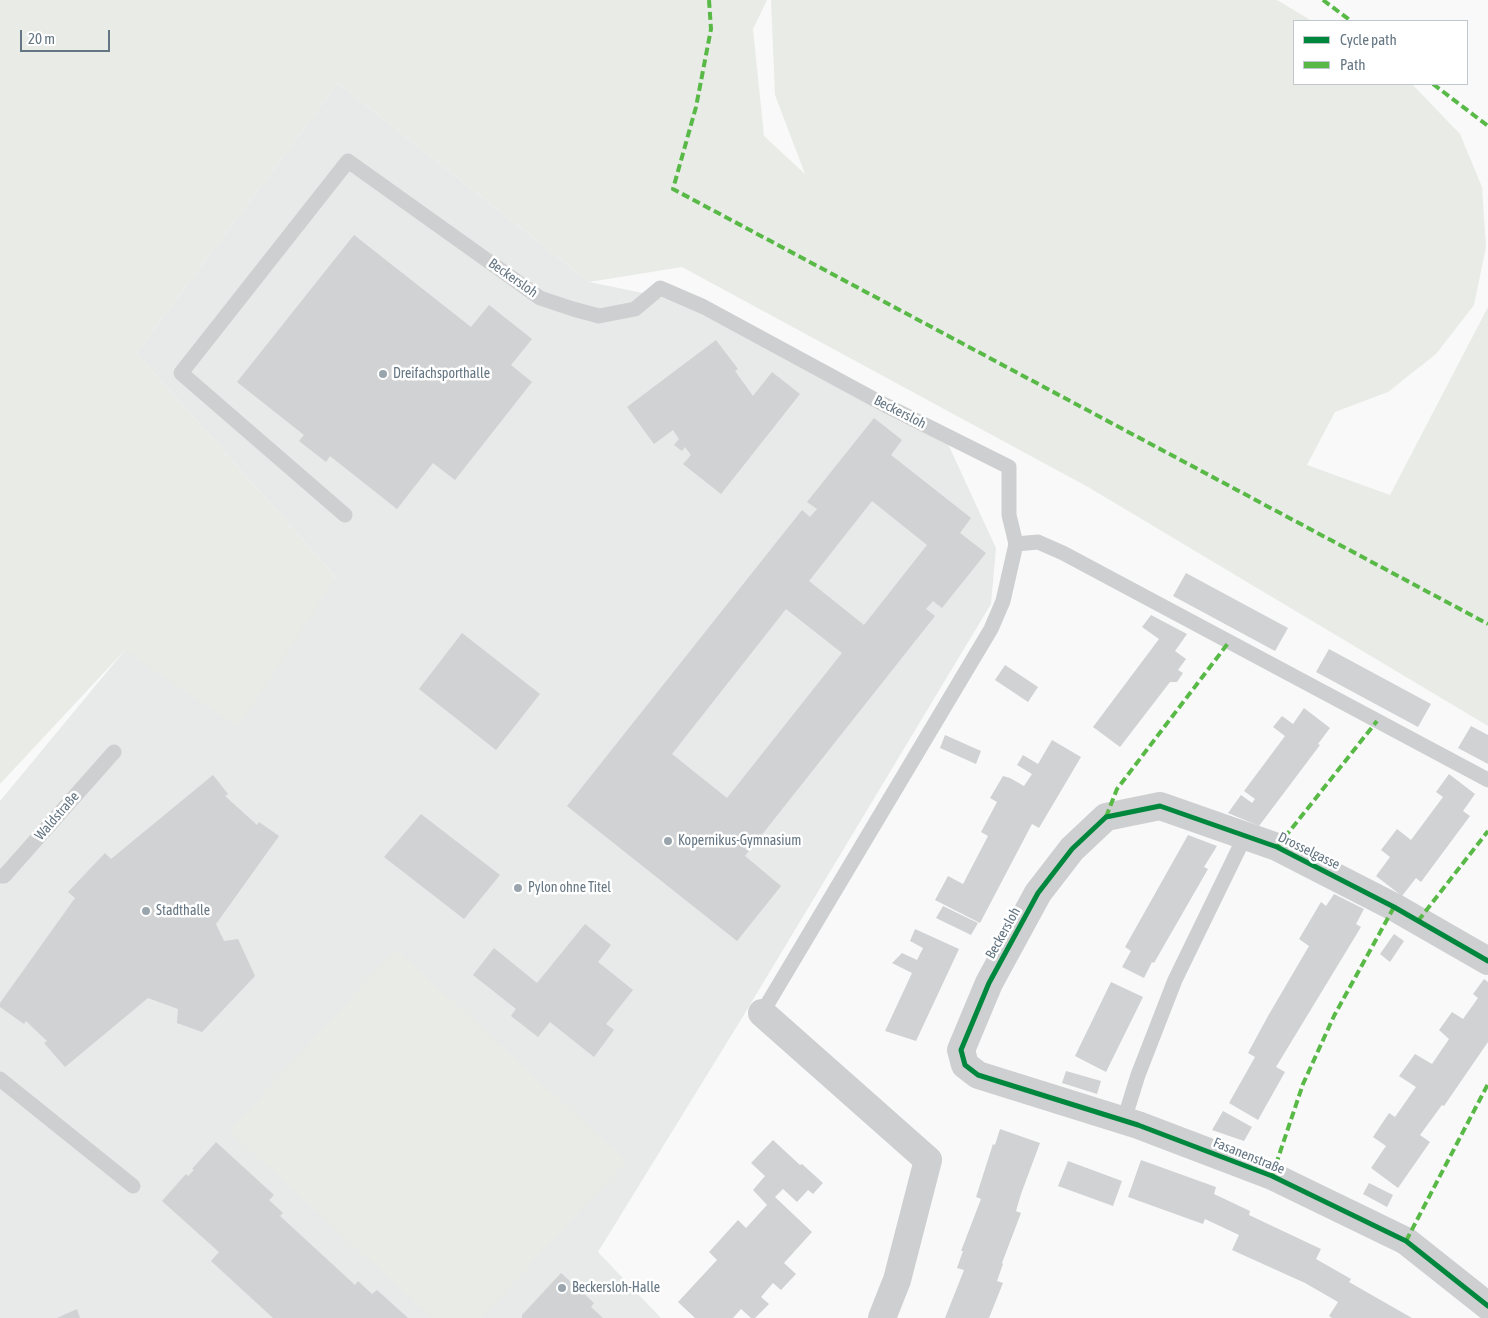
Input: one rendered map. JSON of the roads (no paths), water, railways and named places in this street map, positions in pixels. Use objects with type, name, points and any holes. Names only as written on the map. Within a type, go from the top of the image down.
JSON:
[{"type":"street","name":"Drosselgasse","points":[[1106,817],[1160,806],[1277,847],[1394,907],[1488,961]]},
{"type":"street","name":"Beckersloh","points":[[978,1075],[965,1065],[962,1050],[989,983],[1038,894],[1072,849],[1106,817]]},
{"type":"street","name":"Beckersloh","points":[[762,1013],[928,1160],[897,1280],[882,1318]]},
{"type":"street","name":"Fasanenstraße","points":[[978,1075],[1124,1120],[1272,1176],[1406,1241],[1488,1306]]},
{"type":"lane","name":"Beckersloh","points":[[345,515],[181,373],[348,161],[540,298],[599,316],[635,309],[660,288],[704,307],[883,404],[1009,466],[1009,516],[1016,544],[1003,601],[991,629],[762,1013]]},
{"type":"lane","points":[[1016,544],[1038,542],[1063,554],[1488,780]]},
{"type":"lane","name":"Waldstraße","points":[[0,876],[4,876],[114,752]]},
{"type":"lane","points":[[1124,1120],[1138,1075],[1175,980],[1245,836]]},
{"type":"lane","points":[[0,1080],[132,1186]]},
{"type":"place","name":"Dreifachsporthalle","points":[[383,374]]},
{"type":"place","name":"Kopernikus-Gymnasium","points":[[668,841]]},
{"type":"place","name":"Pylon ohne Titel","points":[[518,888]]},
{"type":"place","name":"Stadthalle","points":[[146,911]]},
{"type":"place","name":"Beckersloh-Halle","points":[[562,1288]]}]
